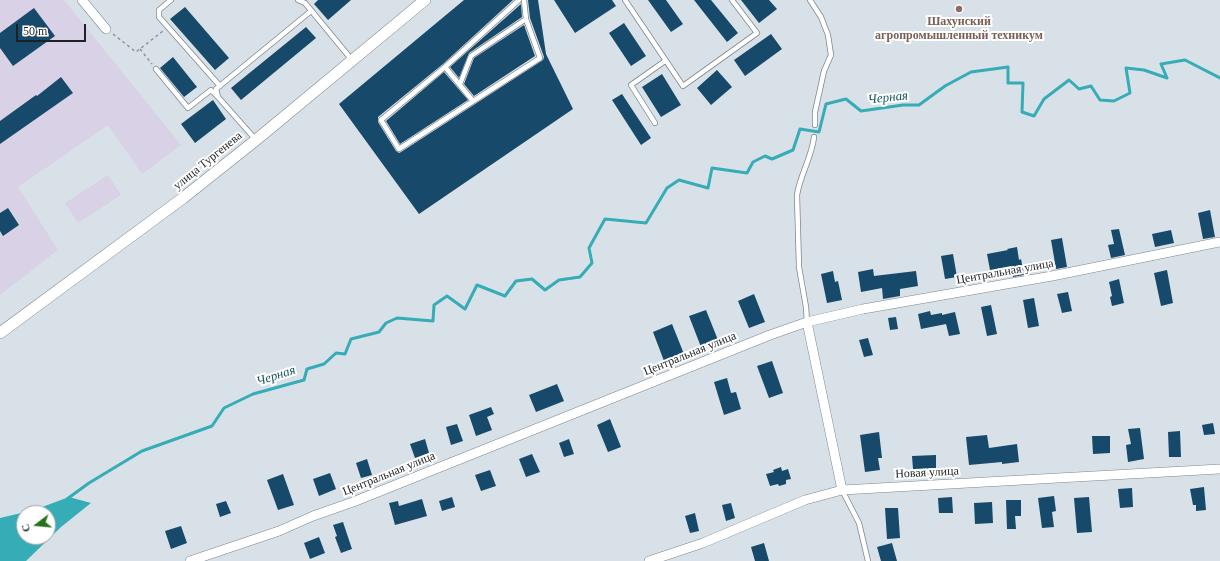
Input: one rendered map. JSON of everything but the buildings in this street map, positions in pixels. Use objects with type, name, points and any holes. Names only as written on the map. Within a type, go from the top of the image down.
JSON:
[{"type":"street","points":[[82,0],[106,29]]},
{"type":"street","name":"улица Тургенева","points":[[0,333],[182,198],[256,140],[425,0]]},
{"type":"street","name":"Центральная улица","points":[[190,561],[280,531],[313,516],[353,502],[807,322],[863,309],[1052,276],[1220,242]]},
{"type":"street","points":[[807,322],[842,490]]},
{"type":"street","name":"Новая улица","points":[[649,561],[703,543],[806,500],[842,490],[1220,469]]},
{"type":"lane","points":[[171,0],[158,10],[159,17],[220,86]]},
{"type":"lane","points":[[298,0],[307,2],[311,11],[352,60]]},
{"type":"lane","points":[[519,0],[445,67],[381,120],[399,149],[540,58],[526,19],[524,0]]},
{"type":"lane","points":[[625,0],[683,86],[757,33],[732,0]]},
{"type":"lane","points":[[810,0],[821,17],[828,35],[832,55],[824,71],[815,112],[815,125]]},
{"type":"lane","points":[[218,96],[216,89],[311,11]]},
{"type":"lane","points":[[460,84],[471,56],[526,19]]},
{"type":"lane","points":[[655,123],[631,85],[665,61]]},
{"type":"lane","points":[[445,67],[473,101]]},
{"type":"lane","points":[[156,69],[188,108],[211,90],[256,140]]},
{"type":"lane","points":[[807,322],[799,267],[797,195],[798,185],[813,147],[814,136]]},
{"type":"lane","points":[[842,490],[859,523],[868,561]]},
{"type":"path","points":[[106,29],[136,52],[168,27]]},
{"type":"path","points":[[140,49],[156,69]]},
{"type":"shaded area","points":[[0,0],[64,0],[181,145],[142,174],[108,125],[18,187],[58,250],[0,295]]},
{"type":"shaded area","points":[[108,175],[121,195],[78,223],[65,203]]},
{"type":"water","points":[[69,497],[91,503],[56,532],[56,505],[47,505]]},
{"type":"water","points":[[16,514],[16,545],[42,545],[26,561],[0,561],[0,518]]},
{"type":"waterway","name":"Черная","points":[[67,499],[89,483],[142,451],[212,426],[224,408],[253,394],[304,380],[307,369],[324,364],[336,353],[345,354],[351,339],[379,332],[386,323],[397,318],[433,321],[434,305],[447,296],[465,309],[477,285],[505,296],[516,281],[532,279],[545,290],[559,280],[580,277],[592,263],[589,248],[605,219],[646,223],[667,188],[679,180],[708,188],[712,168],[747,173],[753,162],[765,156],[772,159],[793,150],[800,129],[819,132],[826,104],[846,99],[861,111],[903,105],[919,105],[945,86],[971,72],[1008,67],[1008,83],[1023,83],[1022,112],[1034,116],[1044,99],[1069,80],[1079,89],[1091,86],[1100,100],[1114,101],[1130,93],[1126,68],[1144,70],[1167,78],[1161,64],[1185,60],[1220,78]]},
{"type":"place","name":"Шахунский агропромышленный техникум","points":[[959,9]]}]
